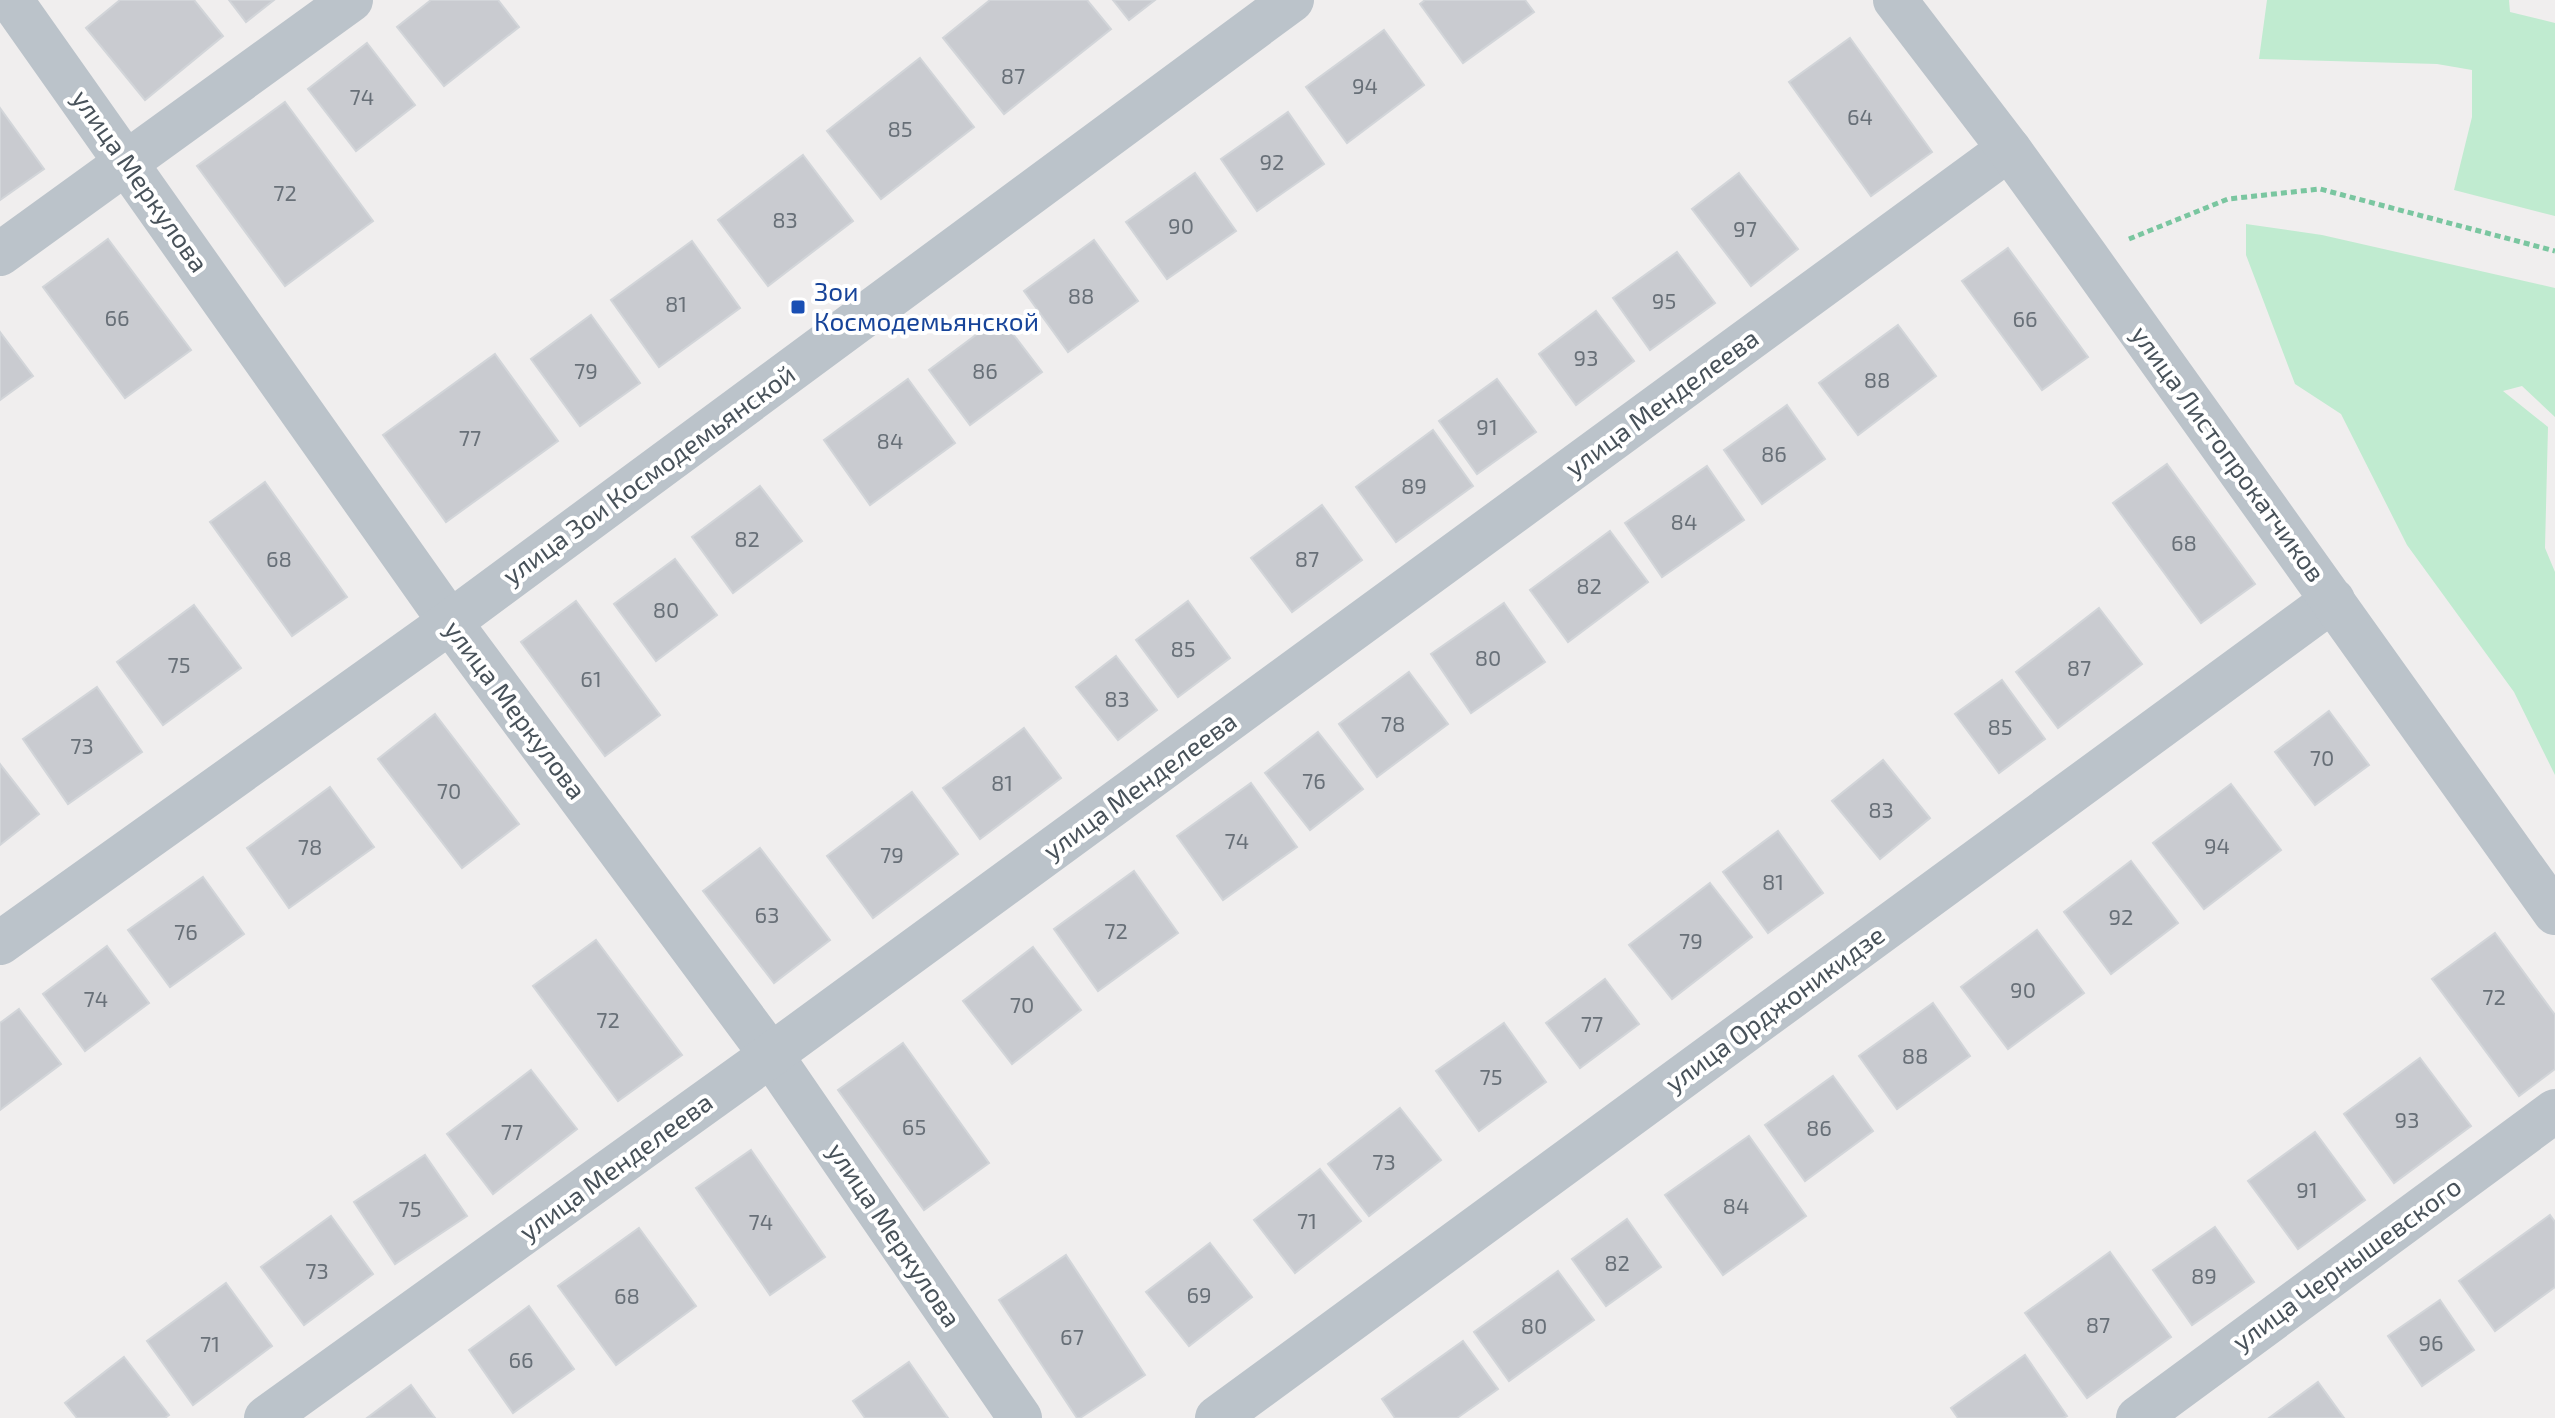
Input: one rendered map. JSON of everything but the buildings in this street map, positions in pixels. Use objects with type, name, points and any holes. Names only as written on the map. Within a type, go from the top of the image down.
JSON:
[{"type":"street","name":"улица Меркулова","points":[[11,0],[450,622],[771,1055],[1020,1418]]},
{"type":"street","points":[[0,254],[351,0]]},
{"type":"street","name":"улица Зои Космодемьянской","points":[[0,943],[450,622],[1292,0]]},
{"type":"street","name":"улица Листопрокатчиков","points":[[1895,0],[2009,149],[2555,913]]},
{"type":"street","name":"улица Менделеева","points":[[266,1418],[771,1055],[2009,149]]},
{"type":"street","name":"улица Орджоникидзе","points":[[1217,1418],[2333,600]]},
{"type":"street","name":"улица Чернышевского","points":[[2138,1418],[2555,1111]]},
{"type":"path","points":[[2087,257],[2228,199],[2320,189],[2555,251]]},
{"type":"green space","points":[[2267,0],[2509,0],[2510,12],[2555,23],[2555,216],[2454,190],[2472,117],[2472,70],[2437,64],[2259,59]]},
{"type":"green space","points":[[2246,224],[2322,235],[2555,288],[2555,417],[2522,386],[2503,391],[2548,427],[2545,548],[2555,572],[2555,775],[2514,692],[2407,545],[2341,414],[2295,384],[2246,255]]},
{"type":"place","name":"Зои Космодемьянской","points":[[798,307]]}]
